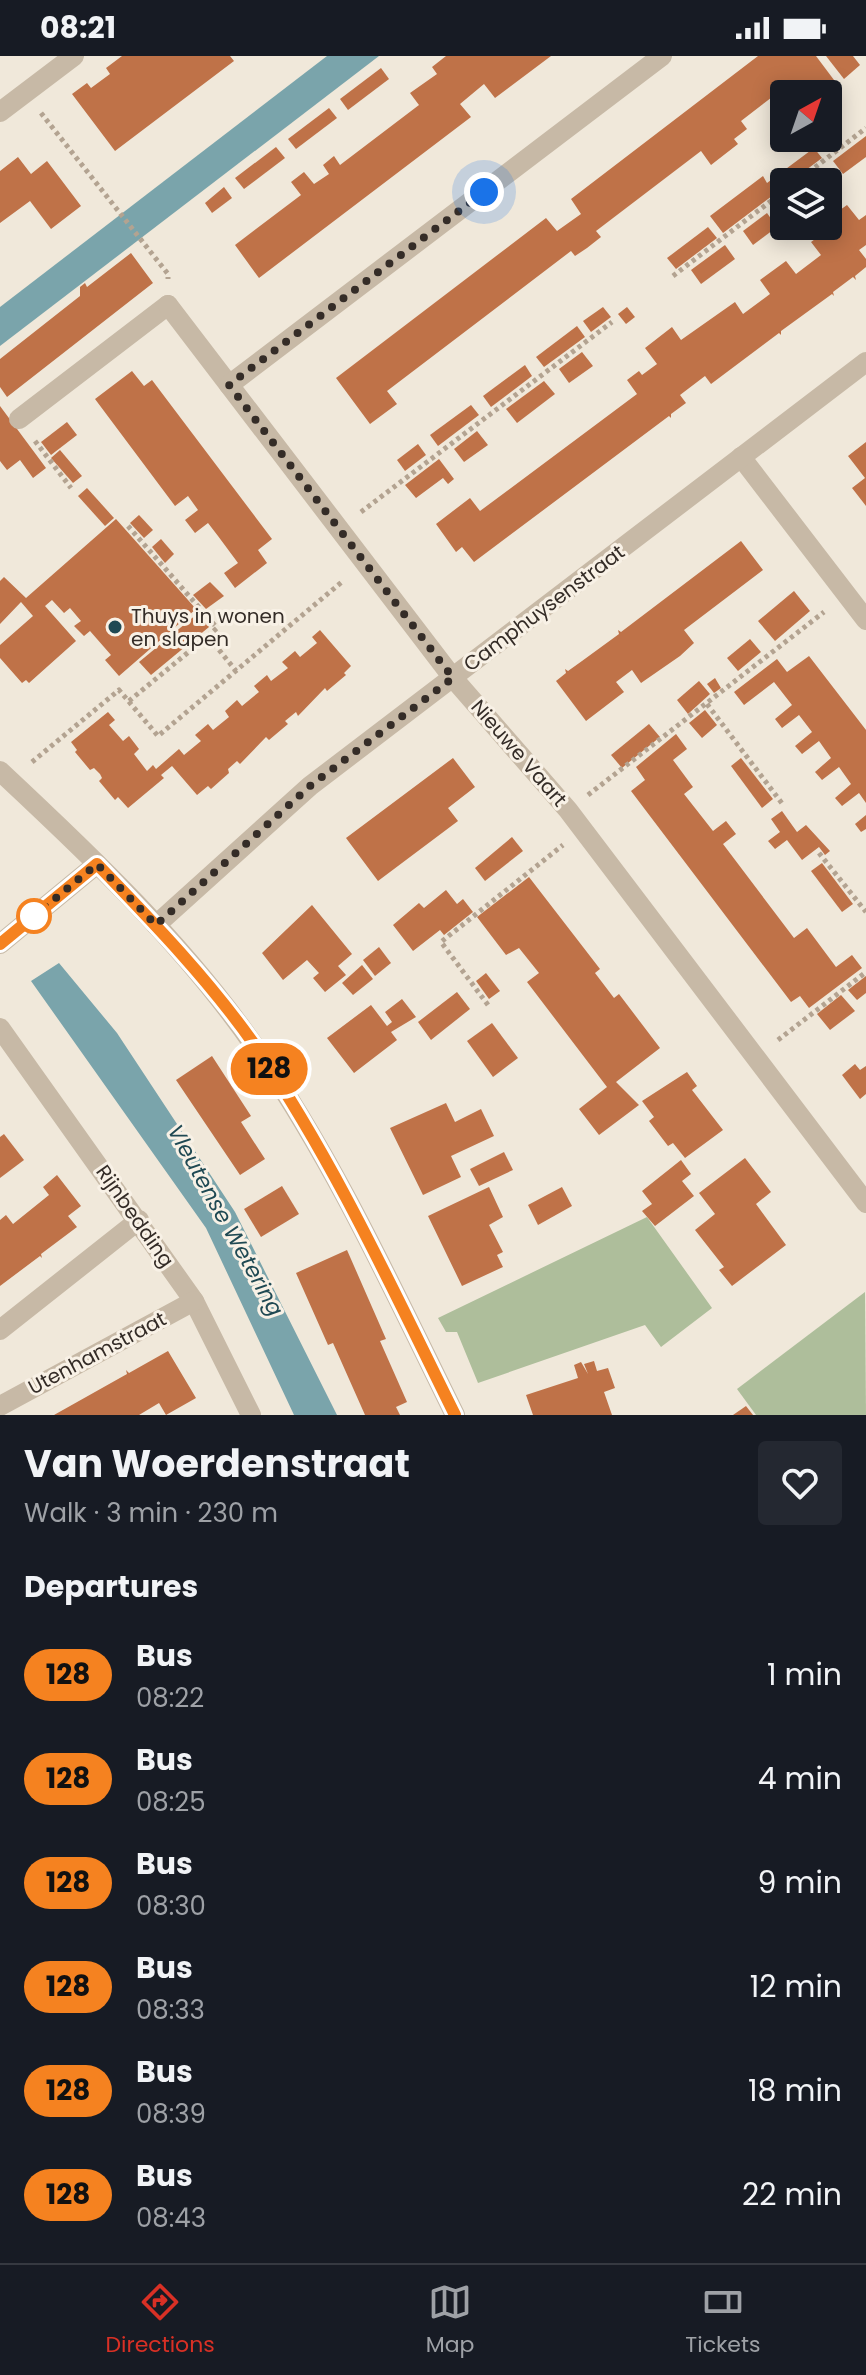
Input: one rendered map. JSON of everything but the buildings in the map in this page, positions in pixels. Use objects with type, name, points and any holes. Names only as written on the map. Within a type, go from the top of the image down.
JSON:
[{"type":"street","points":[[0,112],[74,56]]},
{"type":"street","points":[[229,385],[662,56]]},
{"type":"street","name":"Nieuwe Vaart","points":[[19,419],[168,305],[453,678],[583,829],[866,1203]]},
{"type":"street","name":"Camphuysenstraat","points":[[156,925],[310,786],[866,362]]},
{"type":"street","points":[[741,457],[866,620]]},
{"type":"street","points":[[5,776],[156,925],[255,1046],[310,1132],[361,1225],[455,1415]]},
{"type":"street","points":[[0,944],[97,864]]},
{"type":"street","name":"Rijnbedding","points":[[0,1028],[194,1301],[251,1415]]},
{"type":"street","points":[[0,1330],[139,1220]]},
{"type":"street","name":"Utenhamstraat","points":[[0,1406],[194,1301]]},
{"type":"path","points":[[26,93],[147,247]]},
{"type":"path","points":[[814,168],[866,128]]},
{"type":"path","points":[[673,276],[770,202]]},
{"type":"path","points":[[339,528],[612,322]]},
{"type":"path","points":[[19,419],[71,488]]},
{"type":"path","points":[[128,526],[217,628],[129,701]]},
{"type":"path","points":[[5,776],[119,690],[158,736],[365,563]]},
{"type":"path","points":[[568,810],[846,594]]},
{"type":"path","points":[[208,636],[236,671]]},
{"type":"path","points":[[707,704],[784,806]]},
{"type":"path","points":[[488,1005],[441,942],[583,829]]},
{"type":"path","points":[[819,853],[866,912]]},
{"type":"path","points":[[756,1058],[866,972]]},
{"type":"green space","points":[[647,1217],[712,1308],[661,1347],[645,1325],[478,1383],[457,1332],[446,1332],[438,1318]]},
{"type":"green space","points":[[865,1292],[866,1415],[756,1415],[737,1389]]},
{"type":"water","points":[[327,56],[379,56],[0,346],[0,307]]},
{"type":"water","name":"Vleutense Wetering","points":[[59,963],[117,1033],[235,1212],[337,1415],[294,1415],[206,1228],[31,981]]},
{"type":"bus line","name":"128","points":[[0,944],[97,864],[156,925],[255,1046],[310,1132],[361,1225],[455,1415]]},
{"type":"place","name":"Thuys in wonen en slapen","points":[[115,627]]},
{"type":"route","points":[[34,916],[97,864],[156,925],[310,786],[453,678],[229,385],[484,192]]}]
